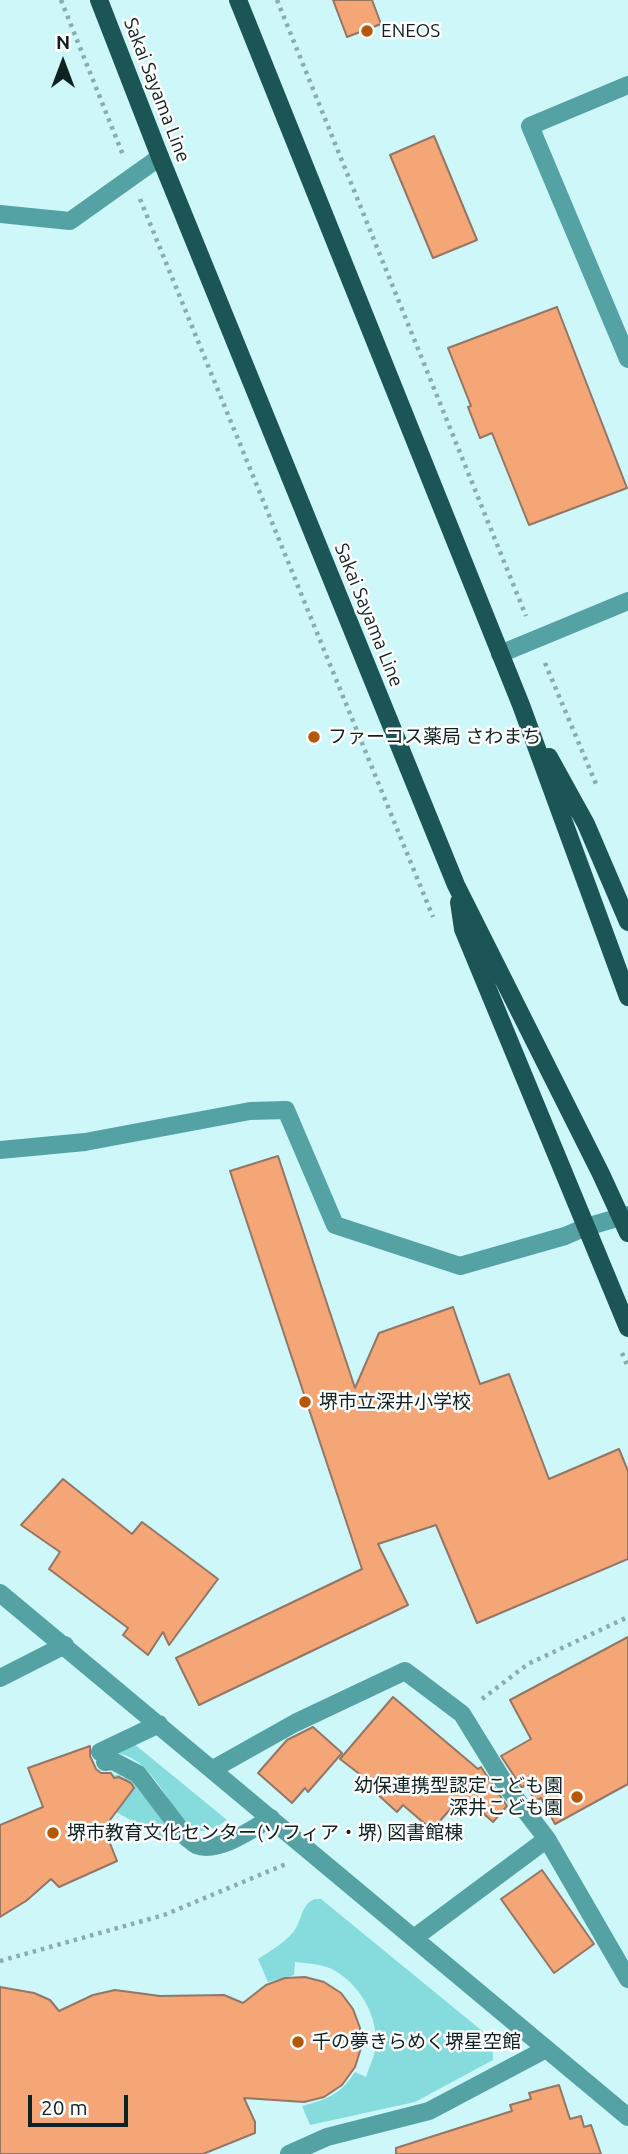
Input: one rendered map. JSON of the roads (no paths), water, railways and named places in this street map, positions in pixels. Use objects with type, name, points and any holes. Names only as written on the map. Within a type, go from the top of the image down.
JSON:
[{"type":"main road","name":"Sakai Sayama Line","points":[[100,0],[160,158],[456,885],[625,1222]]},
{"type":"main road","points":[[238,0],[521,705],[628,997]]},
{"type":"main road","points":[[521,705],[586,824],[628,922]]},
{"type":"main road","points":[[456,885],[463,929],[628,1328]]},
{"type":"street","points":[[628,85],[530,126],[628,359]]},
{"type":"street","points":[[0,214],[70,221],[160,158]]},
{"type":"street","points":[[500,654],[628,601]]},
{"type":"street","points":[[0,1150],[85,1142],[250,1111],[286,1110],[335,1224],[460,1266],[565,1236],[586,1227],[625,1222]]},
{"type":"street","points":[[0,1593],[628,2117]]},
{"type":"street","points":[[0,1678],[65,1645]]},
{"type":"street","points":[[213,1769],[295,1723],[405,1671],[462,1714],[507,1787],[547,1839],[628,1979]]},
{"type":"street","points":[[159,1724],[103,1757],[138,1774],[195,1845],[209,1848],[226,1843],[271,1818]]},
{"type":"street","points":[[414,1938],[547,1839]]},
{"type":"street","points":[[289,2154],[327,2137],[429,2111],[546,2049]]},
{"type":"place","name":"ENEOS","points":[[367,31]]},
{"type":"place","name":"ファーコス薬局 さわまち","points":[[314,737]]},
{"type":"place","name":"堺市立深井小学校","points":[[305,1402]]},
{"type":"place","name":"幼保連携型認定こども園 深井こども園","points":[[577,1797]]},
{"type":"place","name":"堺市教育文化センター(ソフィア・堺) 図書館棟","points":[[53,1833]]},
{"type":"place","name":"千の夢きらめく堺星空館","points":[[298,2042]]}]
